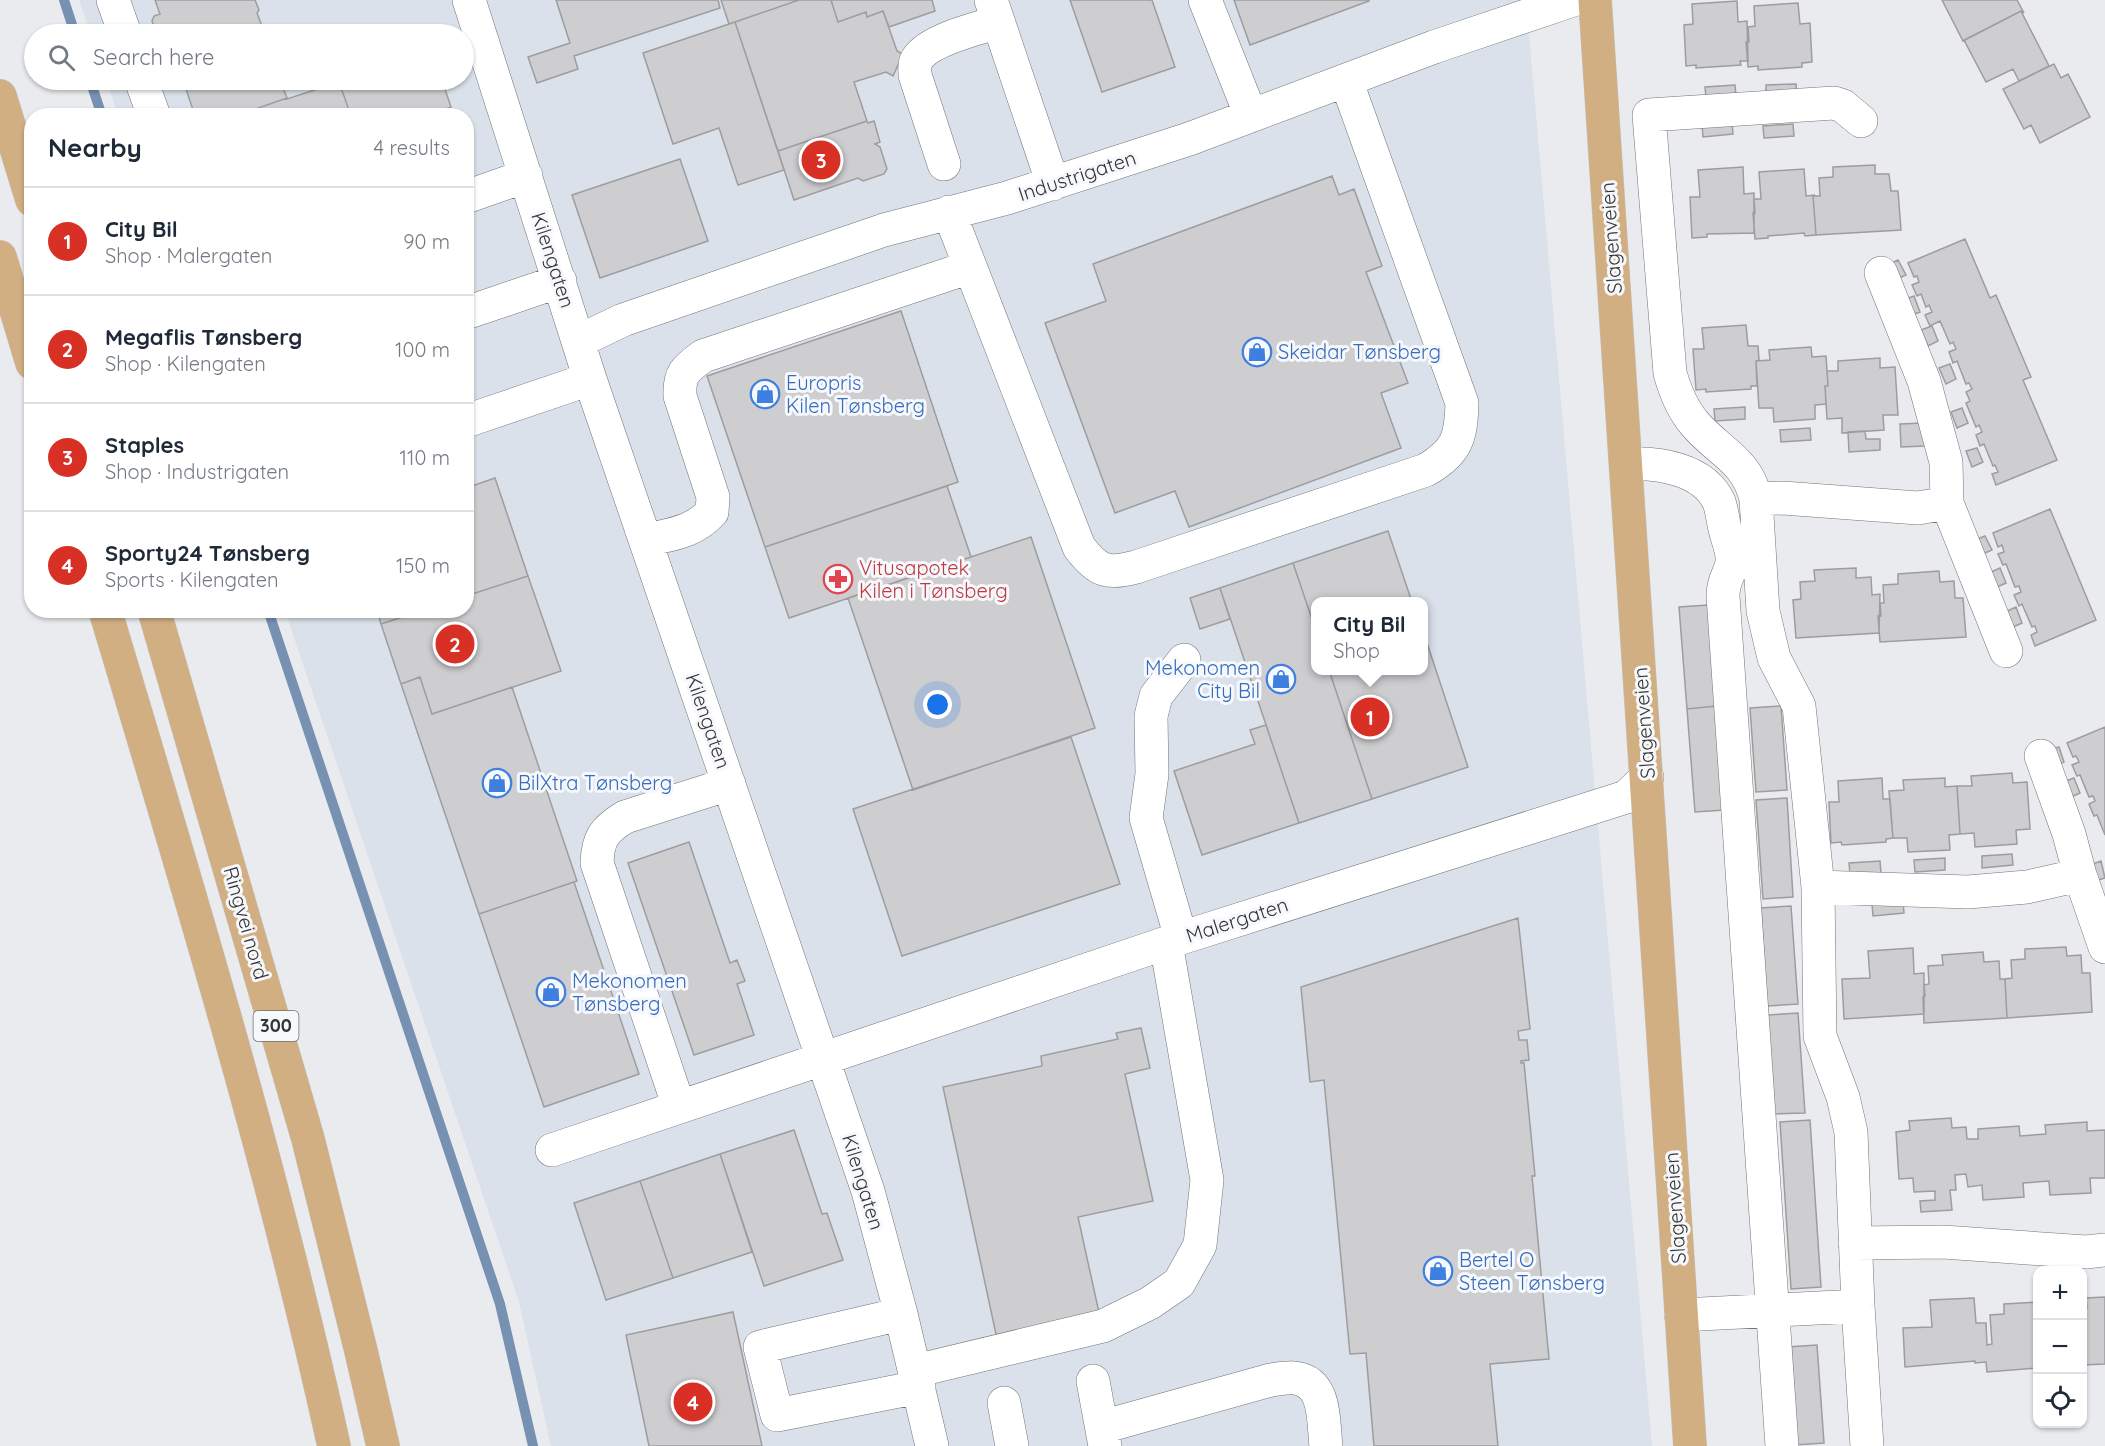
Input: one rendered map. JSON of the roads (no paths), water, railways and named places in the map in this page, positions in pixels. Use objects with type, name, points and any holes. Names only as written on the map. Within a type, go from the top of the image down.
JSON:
[{"type":"main road","name":"Slagenveien","points":[[1595,0],[1690,1446]]},
{"type":"main road","points":[[0,96],[24,174]]},
{"type":"main road","points":[[0,257],[24,336]]},
{"type":"main road","name":"300","points":[[107,618],[260,1147],[334,1446]]},
{"type":"main road","name":"Ringvei nord","points":[[156,618],[308,1138],[362,1351],[383,1446]]},
{"type":"street","points":[[113,0],[121,24]]},
{"type":"street","name":"Kilengaten","points":[[469,0],[590,379],[868,1191],[901,1314],[932,1446]]},
{"type":"street","points":[[1205,0],[1251,116]]},
{"type":"street","name":"Industrigaten","points":[[579,341],[623,320],[884,230],[1007,198],[1189,139],[1503,22],[1573,0]]},
{"type":"street","points":[[944,164],[915,75],[915,62],[924,52],[994,11],[1053,184]]},
{"type":"street","points":[[949,212],[1078,547],[1090,562],[1105,571],[1128,569],[1426,470],[1440,462],[1453,448],[1461,429],[1462,403],[1346,80]]},
{"type":"street","points":[[145,90],[151,108]]},
{"type":"street","points":[[1861,121],[1843,106],[1834,104],[1649,116],[1670,373],[1677,396],[1694,423],[1744,469],[1752,484],[1756,499],[1763,611],[1774,658],[1799,706],[1818,887],[1820,1036],[1842,1097],[1851,1132],[1858,1306],[1867,1446]]},
{"type":"street","points":[[474,194],[526,176]]},
{"type":"street","points":[[647,540],[688,530],[702,522],[712,512],[713,497],[680,396],[680,380],[688,368],[703,356],[970,267]]},
{"type":"street","points":[[1881,273],[1924,381],[1946,462],[1947,503],[2006,651]]},
{"type":"street","points":[[474,310],[560,281]]},
{"type":"street","points":[[474,418],[590,379]]},
{"type":"street","points":[[1626,464],[1648,462],[1699,478],[1719,502],[1732,561],[1747,577],[1760,579]]},
{"type":"street","points":[[1756,499],[1783,498],[1918,508],[1947,503]]},
{"type":"street","points":[[1732,561],[1723,584],[1723,596],[1782,1446]]},
{"type":"street","points":[[901,1314],[760,1347],[777,1415],[917,1379],[1103,1326],[1150,1304],[1179,1283],[1200,1245],[1207,1180],[1173,941],[1146,818],[1152,774],[1151,716],[1156,696],[1184,660]]},
{"type":"street","points":[[2041,756],[2105,946]]},
{"type":"street","name":"Malergaten","points":[[552,1150],[1173,941],[1626,797],[1647,777]]},
{"type":"street","points":[[679,1107],[597,863],[597,848],[603,835],[625,817],[729,784]]},
{"type":"street","points":[[1818,887],[1968,892],[2027,887],[2080,875]]},
{"type":"street","points":[[1855,1243],[1943,1242],[2086,1252],[2105,1250]]},
{"type":"street","points":[[1681,1315],[1858,1306]]},
{"type":"street","points":[[1093,1381],[1103,1436],[1271,1380],[1296,1378],[1312,1384],[1320,1395],[1326,1446]]},
{"type":"street","points":[[1004,1403],[1012,1446]]},
{"type":"waterway","points":[[64,0],[72,24]]},
{"type":"waterway","points":[[93,90],[99,108]]},
{"type":"waterway","points":[[271,618],[500,1304],[533,1446]]},
{"type":"place","name":"Staples","points":[[821,160]]},
{"type":"place","name":"Skeidar Tønsberg","points":[[1257,352]]},
{"type":"place","name":"Europris Kilen Tønsberg","points":[[765,394]]},
{"type":"place","name":"Vitusapotek Kilen i Tønsberg","points":[[838,579]]},
{"type":"place","name":"Megaflis Tønsberg","points":[[455,644]]},
{"type":"place","name":"Mekonomen City Bil","points":[[1281,679]]},
{"type":"place","name":"City Bil","points":[[1370,717]]},
{"type":"place","name":"BilXtra Tønsberg","points":[[497,783]]},
{"type":"place","name":"Mekonomen Tønsberg","points":[[551,992]]},
{"type":"place","name":"Bertel O Steen Tønsberg","points":[[1438,1271]]},
{"type":"place","name":"Sporty24 Tønsberg","points":[[693,1402]]}]
